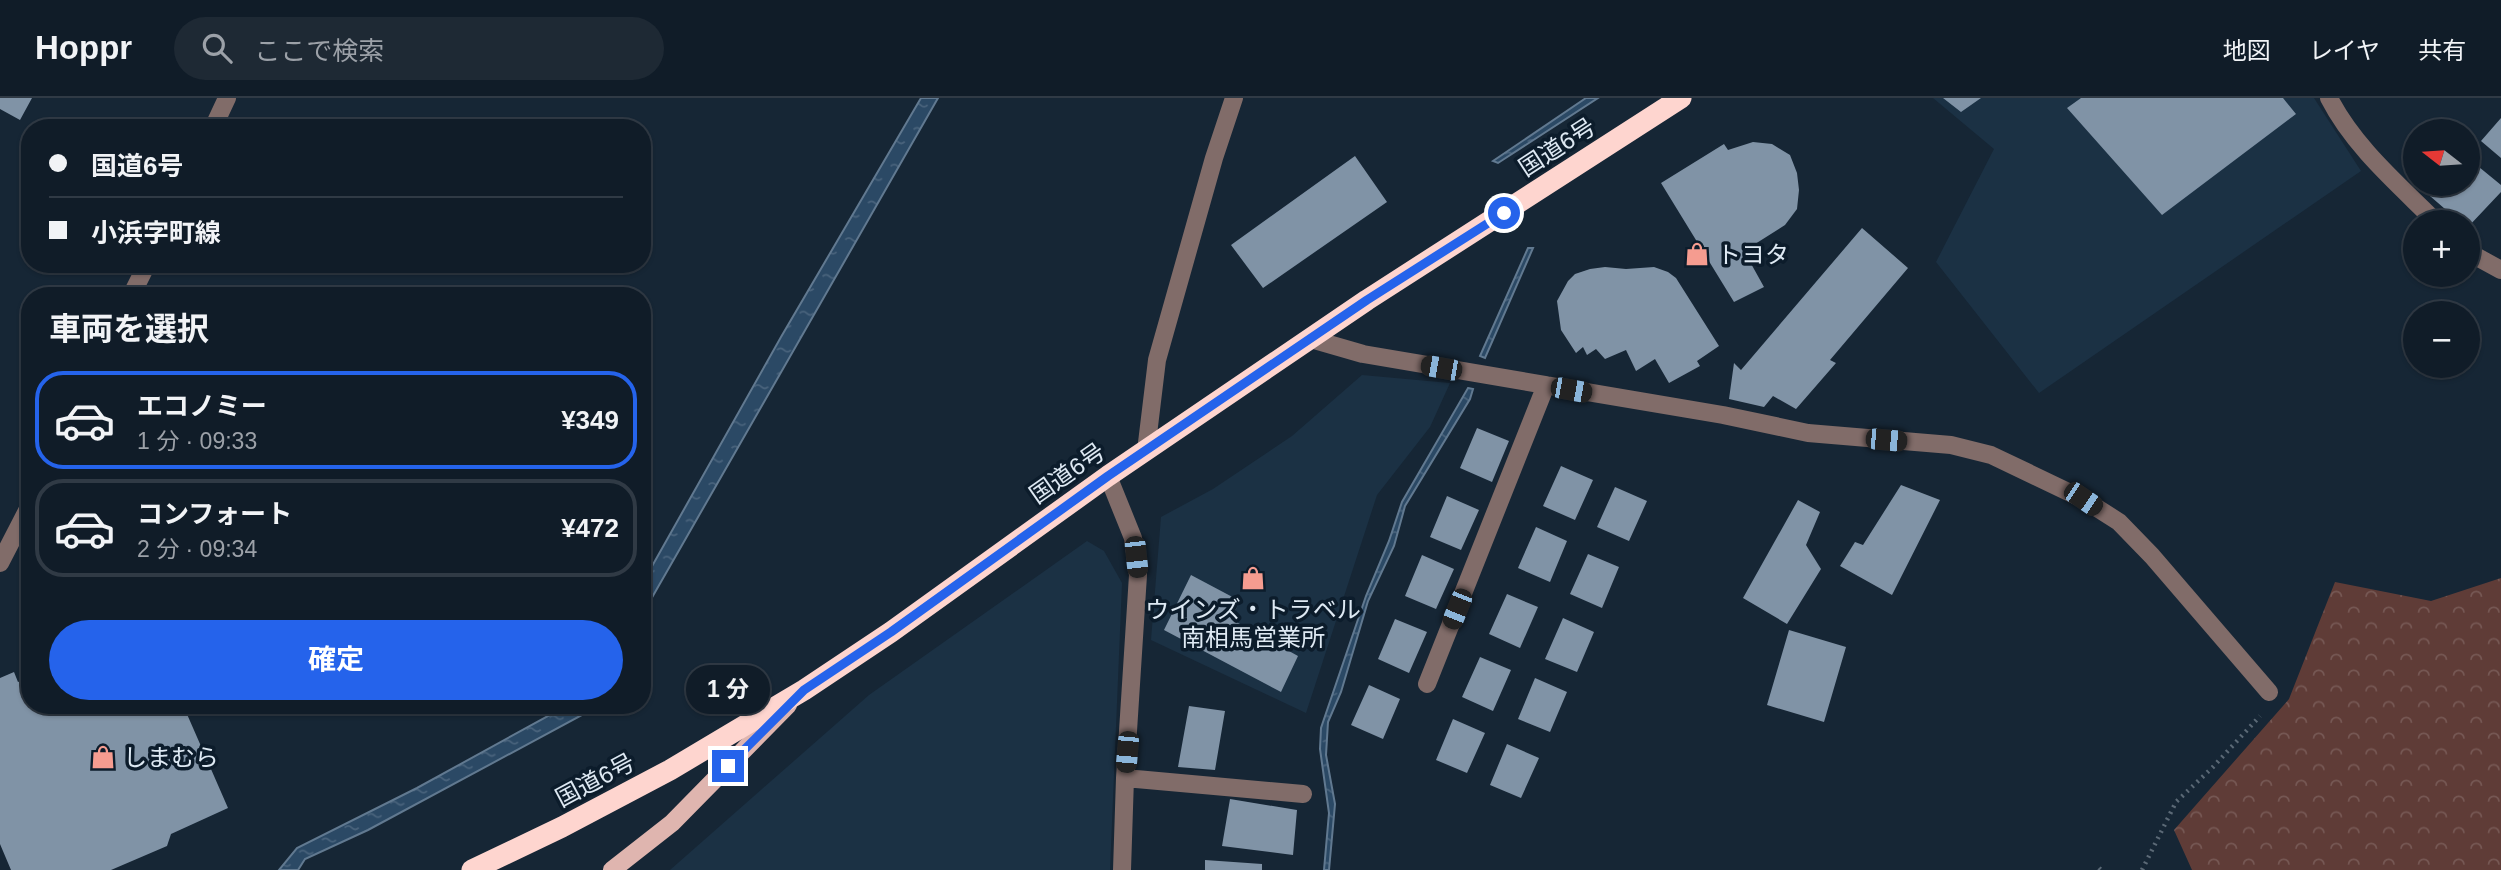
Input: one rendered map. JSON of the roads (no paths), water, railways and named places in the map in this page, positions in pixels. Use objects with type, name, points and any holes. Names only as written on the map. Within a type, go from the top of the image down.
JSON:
[{"type":"highway","name":"国道6号","points":[[472,870],[670,771],[804,690],[891,632],[1108,476],[1367,300],[1681,98]]},
{"type":"main road","points":[[612,870],[672,822],[804,690]]},
{"type":"street","points":[[217,119],[227,98]]},
{"type":"street","points":[[1146,451],[1157,360],[1214,158],[1234,98]]},
{"type":"street","points":[[2329,98],[2352,134],[2424,210]]},
{"type":"street","points":[[2480,259],[2501,270]]},
{"type":"street","points":[[1311,339],[1363,354],[1723,415],[1808,433],[1951,445],[1992,455],[2083,499],[2119,522],[2152,556],[2269,692]]},
{"type":"street","points":[[1427,684],[1546,385]]},
{"type":"street","points":[[1108,476],[1133,538],[1138,575],[1122,870]]},
{"type":"street","points":[[0,563],[21,522]]},
{"type":"street","points":[[1125,778],[1303,794]]},
{"type":"water","points":[[921,98],[938,98],[651,599],[651,568],[781,337]]},
{"type":"water","points":[[1586,98],[1598,98],[1498,163],[1493,161]]},
{"type":"water","points":[[1528,248],[1533,248],[1485,358],[1480,356]]},
{"type":"water","points":[[1468,388],[1473,389],[1470,399],[1405,506],[1394,546],[1368,601],[1341,692],[1328,722],[1326,755],[1335,804],[1329,870],[1324,870],[1329,813],[1320,749],[1321,728],[1366,596],[1402,502]]},
{"type":"water","points":[[552,714],[583,714],[368,830],[305,859],[298,870],[279,870],[297,848],[417,788]]},
{"type":"place","name":"トヨタ","points":[[1697,254]]},
{"type":"place","name":"ウインズ・トラベル 南相馬営業所","points":[[1253,578]]},
{"type":"place","name":"しまむら","points":[[103,757]]}]
